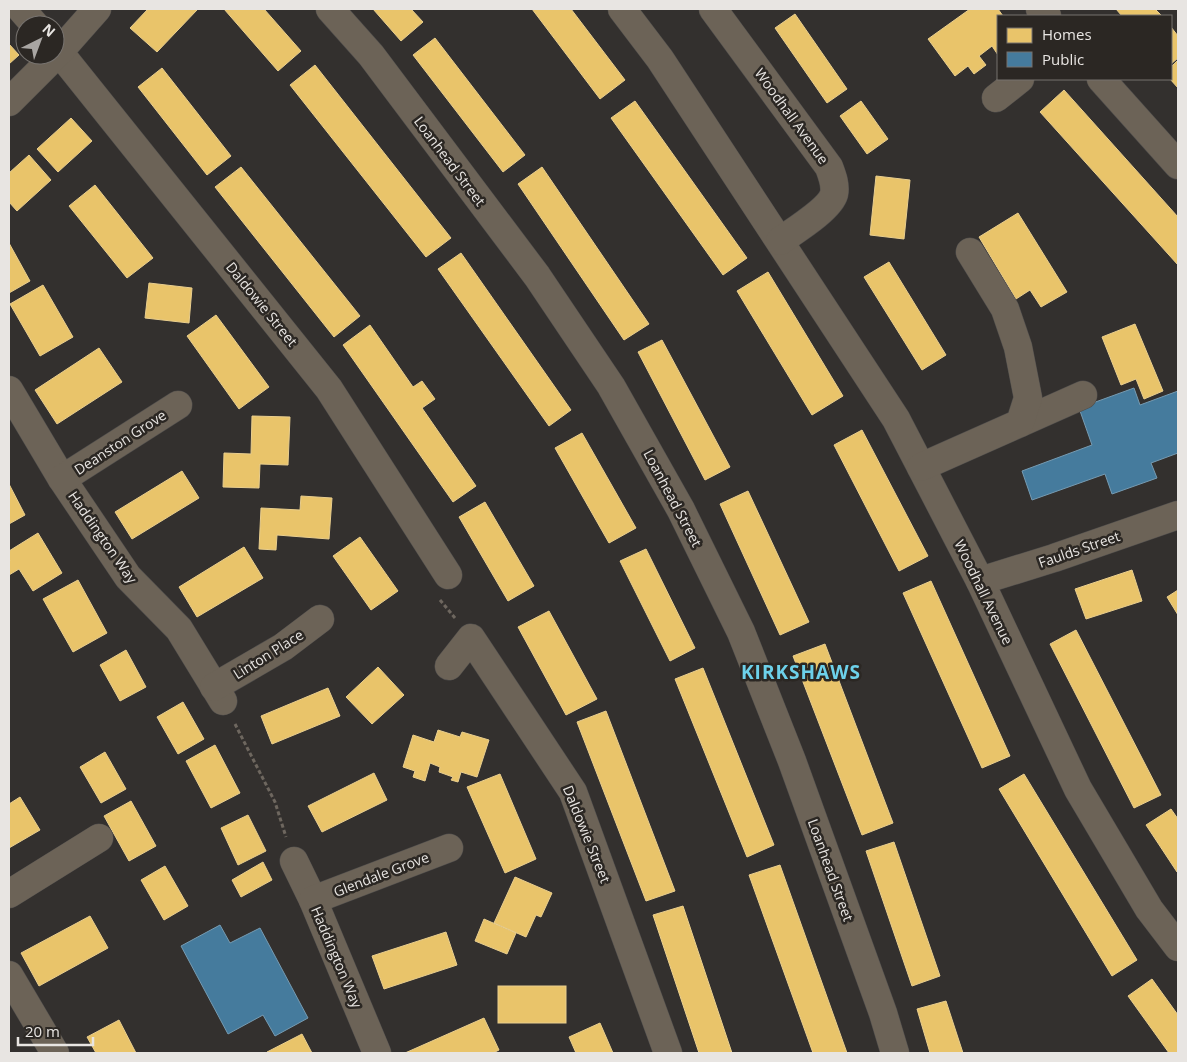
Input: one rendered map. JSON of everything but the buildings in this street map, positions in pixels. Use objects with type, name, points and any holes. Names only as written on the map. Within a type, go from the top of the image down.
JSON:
[{"type":"street","points":[[65,42],[97,9]]},
{"type":"street","name":"Loanhead Street","points":[[330,9],[371,55],[537,276],[611,386],[681,510],[741,632],[785,742],[883,1014],[895,1053]]},
{"type":"street","name":"Woodhall Avenue","points":[[622,9],[660,59],[896,419],[980,581],[1078,789],[1149,908],[1178,947]]},
{"type":"street","name":"Woodhall Avenue","points":[[713,9],[829,167],[834,179],[834,193],[827,206],[780,241]]},
{"type":"street","name":"Daldowie Street","points":[[65,60],[330,389],[448,575]]},
{"type":"street","points":[[9,102],[43,65]]},
{"type":"street","points":[[996,98],[1019,80]]},
{"type":"street","points":[[1102,80],[1178,165]]},
{"type":"street","points":[[970,252],[1005,309],[1018,347],[1028,398],[1020,423]]},
{"type":"street","name":"Haddington Way","points":[[9,390],[62,479],[128,577],[179,629],[219,694]]},
{"type":"street","points":[[921,467],[1082,394]]},
{"type":"street","name":"Deanston Grove","points":[[62,479],[178,405]]},
{"type":"street","name":"Faulds Street","points":[[980,581],[1054,558],[1178,515]]},
{"type":"street","name":"Linton Place","points":[[219,694],[320,619]]},
{"type":"street","points":[[449,666],[471,638]]},
{"type":"street","name":"Daldowie Street","points":[[471,638],[573,792],[668,1053]]},
{"type":"street","points":[[9,894],[99,838]]},
{"type":"street","name":"Glendale Grove","points":[[313,900],[449,848]]},
{"type":"street","name":"Haddington Way","points":[[294,861],[313,900],[377,1053]]},
{"type":"street","points":[[9,975],[55,1053]]},
{"type":"path","points":[[448,575],[428,586],[471,638]]},
{"type":"path","points":[[219,694],[275,802],[294,861]]},
{"type":"district","name":"KIRKSHAWS","points":[[801,672]]}]
